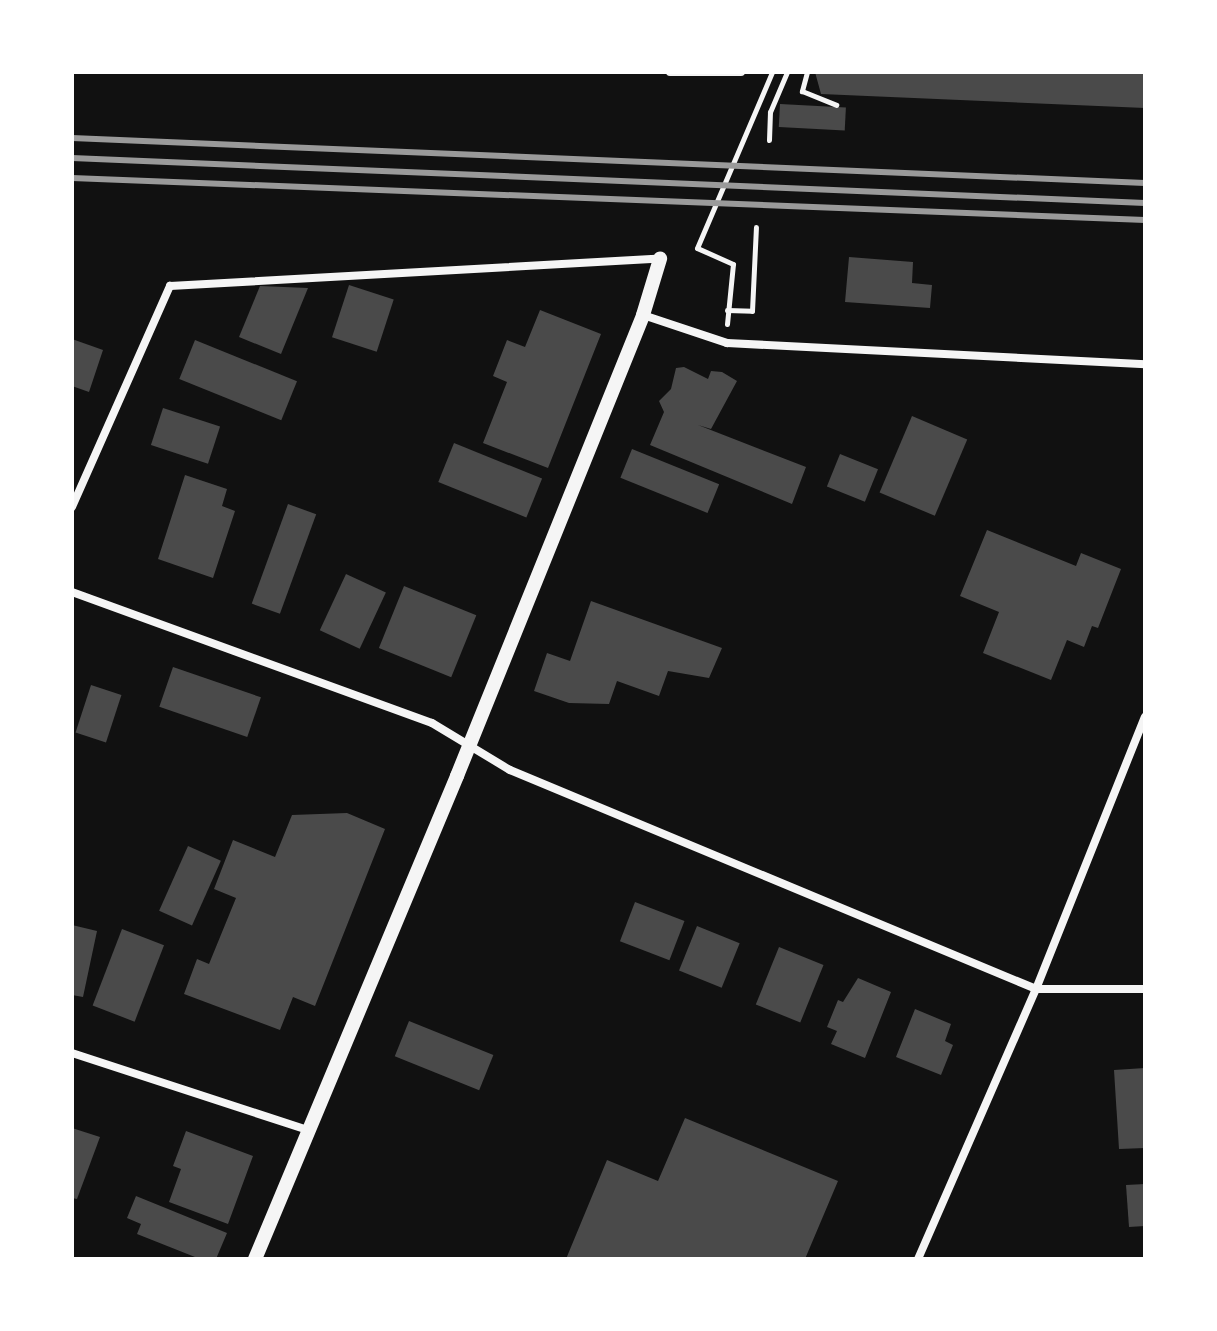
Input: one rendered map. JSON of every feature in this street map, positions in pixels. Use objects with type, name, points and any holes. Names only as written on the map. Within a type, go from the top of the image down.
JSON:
[{"type":"street","points":[[670,72],[740,74]]},
{"type":"street","points":[[72,507],[170,286],[660,259],[643,315],[470,743],[255,1259]]},
{"type":"street","points":[[643,315],[727,343],[1145,364]]},
{"type":"street","points":[[72,592],[432,723],[470,743],[510,770],[1036,989],[1145,989]]},
{"type":"street","points":[[918,1259],[1036,989],[1145,717]]},
{"type":"street","points":[[72,1053],[308,1130]]},
{"type":"path","points":[[727,343],[727,310],[733,264],[697,248],[772,72]]},
{"type":"path","points":[[769,140],[770,112],[787,72]]},
{"type":"path","points":[[807,72],[802,91],[836,105]]},
{"type":"path","points":[[727,310],[752,311],[756,227]]},
{"type":"building","points":[[815,72],[1145,72],[1145,108],[821,94]]},
{"type":"building","points":[[780,104],[846,107],[845,130],[779,127]]},
{"type":"building","points":[[849,257],[913,262],[912,283],[932,285],[930,308],[845,302]]},
{"type":"building","points":[[349,285],[394,300],[377,352],[332,337]]},
{"type":"building","points":[[260,286],[308,288],[281,354],[239,337]]},
{"type":"building","points":[[540,310],[601,334],[548,468],[483,443],[507,382],[493,376],[507,340],[525,347]]},
{"type":"building","points":[[72,339],[103,350],[89,392],[72,386]]},
{"type":"building","points":[[195,340],[297,381],[281,420],[179,379]]},
{"type":"building","points":[[684,367],[708,379],[711,371],[722,372],[737,381],[711,429],[698,425],[806,467],[792,504],[650,445],[664,412],[659,401],[671,389],[676,368]]},
{"type":"building","points":[[163,408],[220,427],[208,464],[151,445]]},
{"type":"building","points":[[912,416],[967,439],[935,516],[880,492]]},
{"type":"building","points":[[454,443],[542,479],[526,518],[438,482]]},
{"type":"building","points":[[632,449],[719,484],[708,513],[620,478]]},
{"type":"building","points":[[840,454],[878,469],[865,502],[827,486]]},
{"type":"building","points":[[185,475],[227,489],[222,506],[235,511],[213,578],[158,559]]},
{"type":"building","points":[[288,504],[316,514],[280,614],[252,604]]},
{"type":"building","points":[[987,530],[1076,566],[1081,553],[1121,569],[1098,628],[1092,626],[1084,647],[1067,640],[1051,680],[983,653],[999,612],[960,596]]},
{"type":"building","points":[[346,574],[386,593],[360,649],[320,630]]},
{"type":"building","points":[[404,586],[476,615],[451,677],[379,648]]},
{"type":"building","points":[[591,601],[722,648],[709,678],[668,671],[659,696],[617,681],[609,704],[569,703],[534,691],[547,653],[570,661]]},
{"type":"building","points":[[173,667],[261,697],[247,737],[159,707]]},
{"type":"building","points":[[91,685],[121,695],[106,742],[76,733]]},
{"type":"building","points":[[347,813],[385,829],[315,1006],[293,997],[280,1030],[184,994],[197,959],[209,964],[236,898],[214,889],[233,840],[275,857],[292,815]]},
{"type":"building","points":[[188,846],[221,861],[192,926],[159,911]]},
{"type":"building","points":[[635,902],[684,921],[669,960],[620,941]]},
{"type":"building","points":[[72,925],[97,931],[83,997],[72,995]]},
{"type":"building","points":[[697,926],[740,943],[722,988],[679,971]]},
{"type":"building","points":[[122,929],[164,945],[135,1022],[93,1006]]},
{"type":"building","points":[[779,947],[824,965],[800,1022],[756,1004]]},
{"type":"building","points":[[858,978],[891,992],[865,1058],[831,1044],[837,1031],[827,1027],[838,1000],[843,1002]]},
{"type":"building","points":[[915,1009],[951,1024],[945,1041],[953,1045],[941,1075],[896,1057]]},
{"type":"building","points":[[409,1021],[493,1055],[479,1090],[395,1056]]},
{"type":"building","points":[[1145,1068],[1145,1148],[1119,1149],[1114,1070]]},
{"type":"building","points":[[685,1118],[838,1181],[805,1259],[566,1259],[607,1160],[658,1181]]},
{"type":"building","points":[[72,1128],[100,1137],[77,1199],[72,1198]]},
{"type":"building","points":[[186,1131],[253,1156],[228,1224],[169,1202],[181,1169],[173,1166]]},
{"type":"building","points":[[1145,1184],[1145,1226],[1129,1227],[1126,1185]]},
{"type":"building","points":[[136,1196],[227,1233],[216,1259],[200,1259],[137,1234],[141,1224],[127,1218]]},
{"type":"railway","points":[[72,138],[1145,183]]},
{"type":"railway","points":[[72,158],[1145,203]]},
{"type":"railway","points":[[72,178],[1145,220]]}]
